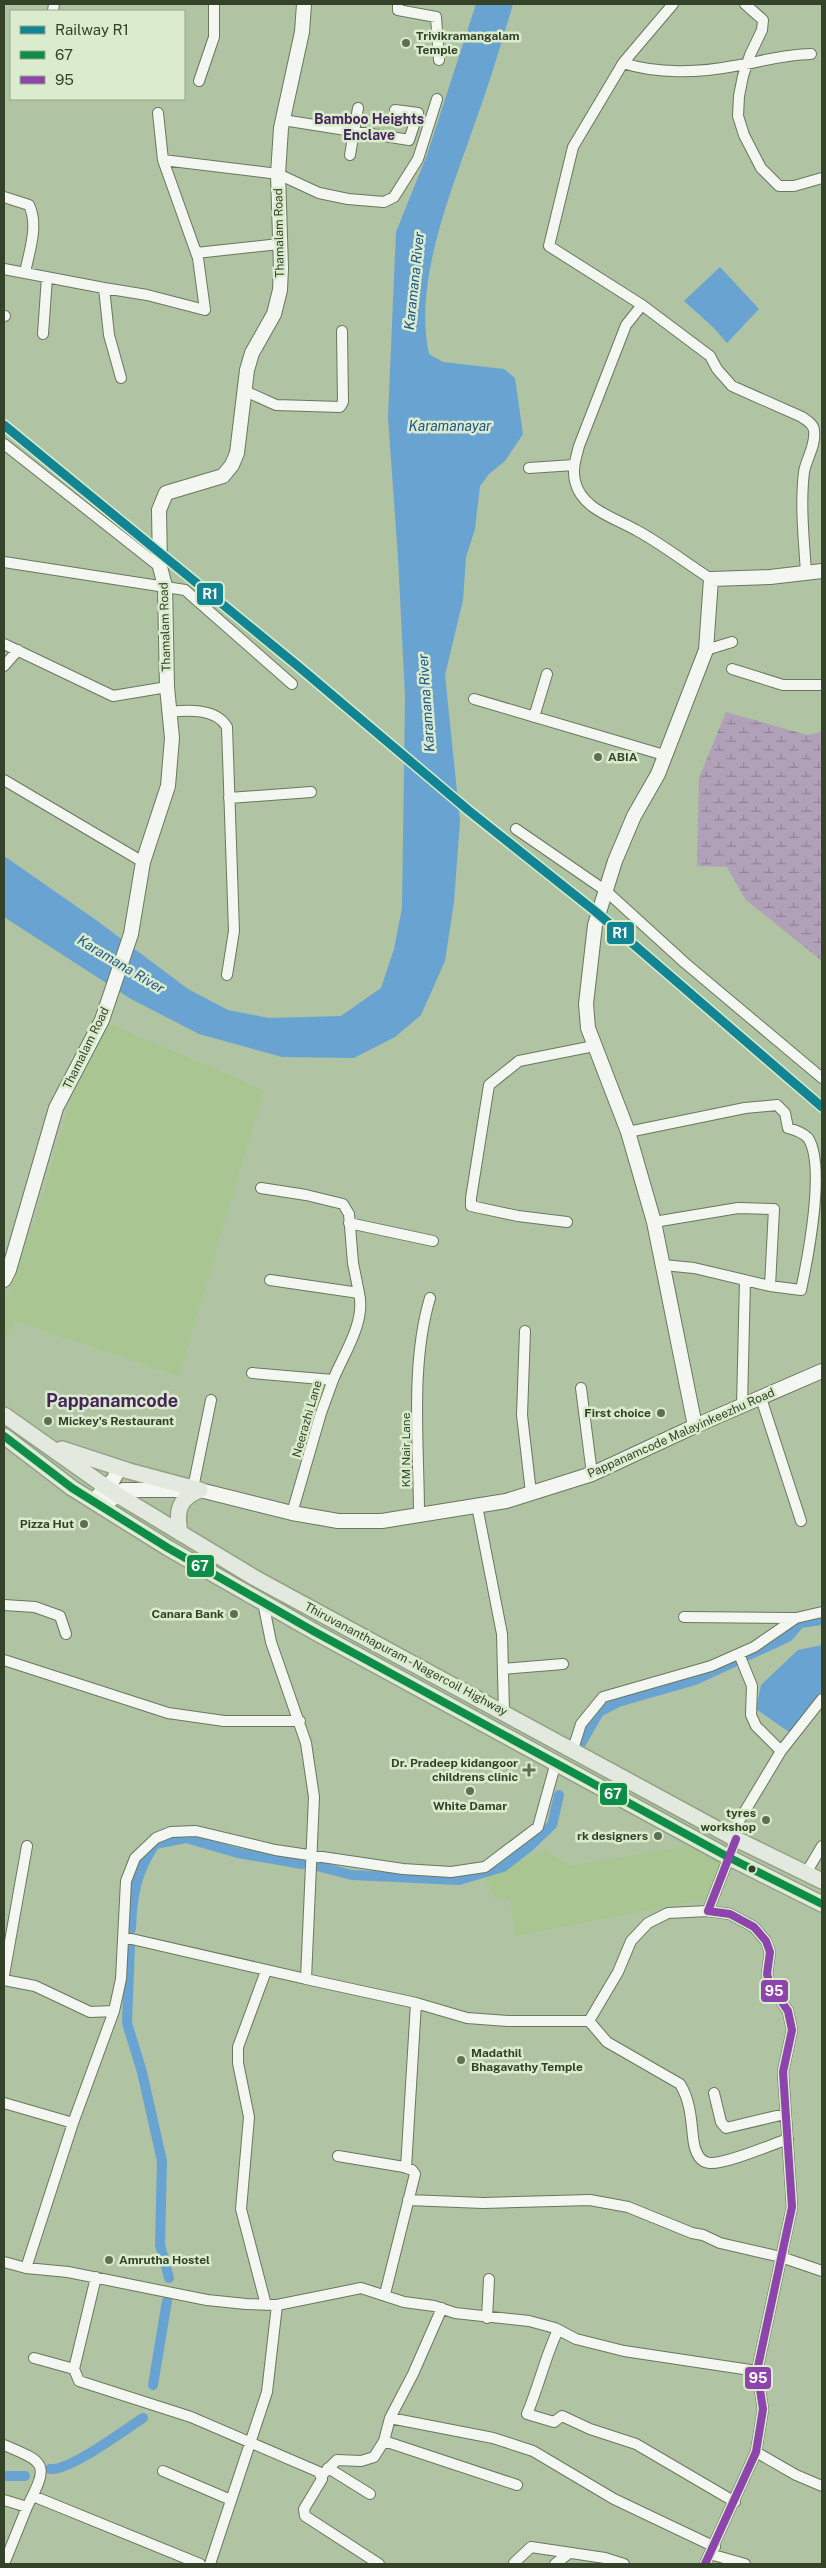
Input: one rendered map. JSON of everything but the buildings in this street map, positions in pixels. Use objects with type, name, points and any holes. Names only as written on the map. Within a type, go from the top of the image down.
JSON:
[{"type":"main road","name":"Thiruvananthapuram - Nagercoil Highway","points":[[4,1415],[35,1439],[111,1490],[255,1578],[733,1837],[822,1881]]},
{"type":"main road","name":"Thiruvananthapuram - Nagercoil Highway","points":[[4,1436],[72,1488],[263,1602],[728,1856],[822,1904]]},
{"type":"main road","points":[[35,1439],[120,1468],[196,1489]]},
{"type":"main road","points":[[180,1533],[177,1519],[180,1507],[186,1496],[196,1489]]},
{"type":"street","points":[[199,81],[214,37],[214,4]]},
{"type":"street","name":"Thamalam Road","points":[[4,1280],[9,1270],[56,1108],[102,1020],[132,934],[143,862],[168,786],[172,738],[167,688],[165,586],[160,567],[159,510],[166,493],[223,476],[232,465],[237,453],[252,353],[274,314],[280,290],[278,174],[283,120],[302,32],[304,4]]},
{"type":"street","points":[[398,4],[398,10],[436,17],[439,60]]},
{"type":"street","points":[[672,4],[623,63],[573,148],[549,246],[642,305],[710,356],[717,369],[732,386],[802,417],[812,424],[814,431],[812,450],[804,470],[803,497],[806,573]]},
{"type":"street","points":[[746,4],[763,20],[762,30],[747,64],[739,96],[738,116],[744,135],[761,168],[779,186],[794,186],[822,178]]},
{"type":"street","points":[[623,63],[643,69],[679,71],[747,64],[797,54],[811,54]]},
{"type":"street","points":[[163,160],[278,174],[319,193],[348,199],[384,202],[394,197],[418,159],[437,98]]},
{"type":"street","points":[[350,155],[358,108]]},
{"type":"street","points":[[395,110],[418,113],[409,140]]},
{"type":"street","points":[[4,269],[147,295],[205,310],[196,253],[163,160],[158,113]]},
{"type":"street","points":[[283,120],[424,143]]},
{"type":"street","points":[[4,197],[29,205],[32,212],[34,221],[25,273]]},
{"type":"street","points":[[196,253],[280,244]]},
{"type":"street","points":[[43,334],[47,277]]},
{"type":"street","points":[[104,288],[109,335],[121,378]]},
{"type":"street","points":[[642,305],[626,325],[579,446],[574,465],[575,482],[587,502],[606,516],[636,530],[711,579],[770,578],[822,571]]},
{"type":"street","points":[[245,391],[276,404],[340,407],[343,402],[342,331]]},
{"type":"street","points":[[4,444],[160,567]]},
{"type":"street","points":[[528,468],[574,465]]},
{"type":"street","points":[[4,562],[185,590],[292,684]]},
{"type":"street","points":[[695,1426],[654,1222],[628,1132],[588,1028],[586,1004],[594,925],[615,861],[634,816],[658,774],[706,650],[711,579]]},
{"type":"street","points":[[706,650],[732,642]]},
{"type":"street","points":[[4,644],[112,696],[167,688]]},
{"type":"street","points":[[4,666],[18,650]]},
{"type":"street","points":[[732,668],[783,685],[822,685]]},
{"type":"street","points":[[534,717],[547,674]]},
{"type":"street","points":[[474,699],[664,755]]},
{"type":"street","points":[[169,712],[188,710],[213,714],[223,720],[227,727],[234,930],[227,975]]},
{"type":"street","points":[[4,780],[143,862]]},
{"type":"street","points":[[229,798],[311,792]]},
{"type":"street","points":[[516,829],[606,891],[685,963],[822,1078]]},
{"type":"street","points":[[567,1222],[518,1216],[471,1206],[471,1198],[489,1085],[519,1061],[594,1046]]},
{"type":"street","points":[[628,1132],[745,1108],[777,1105],[785,1113],[788,1128],[798,1130],[810,1139],[818,1163],[818,1203],[801,1290],[770,1286],[694,1268],[663,1265]]},
{"type":"street","points":[[261,1188],[306,1194],[343,1204],[349,1214],[353,1263],[360,1301],[358,1324],[334,1380]]},
{"type":"street","points":[[654,1222],[738,1208],[774,1208],[770,1286]]},
{"type":"street","points":[[349,1223],[433,1242]]},
{"type":"street","points":[[270,1280],[358,1293]]},
{"type":"street","points":[[742,1406],[745,1280]]},
{"type":"street","name":"KM Nair Lane","points":[[419,1516],[418,1385],[424,1318],[430,1298]]},
{"type":"street","points":[[525,1331],[523,1436],[531,1493]]},
{"type":"street","name":"Pappanamcode Malayinkeezhu Road","points":[[111,1490],[196,1489],[292,1513],[338,1521],[382,1521],[506,1502],[592,1474],[695,1426],[822,1371]]},
{"type":"street","name":"Neerazhi Lane","points":[[252,1373],[334,1380],[316,1430],[292,1513]]},
{"type":"street","points":[[581,1388],[592,1474]]},
{"type":"street","points":[[761,1398],[801,1521]]},
{"type":"street","points":[[196,1489],[211,1400]]},
{"type":"street","points":[[97,1504],[111,1490],[120,1468]]},
{"type":"street","points":[[477,1506],[502,1634],[504,1712]]},
{"type":"street","points":[[263,1602],[271,1642],[300,1721],[306,1743],[314,1797],[306,1979]]},
{"type":"street","points":[[4,1605],[35,1607],[60,1616],[66,1634]]},
{"type":"street","points":[[684,1616],[796,1618],[822,1612]]},
{"type":"street","points":[[573,1749],[581,1724],[603,1697],[711,1666],[754,1647],[796,1618]]},
{"type":"street","points":[[739,1654],[752,1686],[751,1715],[756,1726],[781,1751]]},
{"type":"street","points":[[4,1660],[168,1713],[224,1721],[300,1721]]},
{"type":"street","points":[[503,1669],[563,1664]]},
{"type":"street","points":[[708,1911],[733,1837],[781,1751],[822,1698]]},
{"type":"street","points":[[26,2268],[73,2123],[114,2011],[121,1979],[126,1881],[135,1858],[156,1838],[171,1832],[196,1831],[311,1857],[403,1869],[451,1872],[485,1866],[538,1827],[556,1762]]},
{"type":"street","points":[[4,1975],[27,1846]]},
{"type":"street","points":[[806,1873],[822,1846]]},
{"type":"street","points":[[589,2021],[618,1972],[631,1941],[648,1923],[668,1913],[708,1911],[730,1914],[754,1927],[766,1941],[770,1952],[767,1974],[770,1985],[788,2011],[792,2030],[783,2072],[792,2207],[789,2229],[781,2257],[757,2371],[762,2409],[756,2452],[706,2564]]},
{"type":"street","points":[[123,1937],[198,1955],[234,1961],[266,1971],[416,2003],[466,2018],[508,2021],[541,2019],[589,2021],[607,2042],[680,2084],[687,2095],[694,2149],[700,2159],[709,2163],[723,2161],[788,2139]]},
{"type":"street","points":[[266,1971],[238,2047],[238,2063],[249,2117],[241,2210],[266,2304]]},
{"type":"street","points":[[4,1980],[35,1986],[90,2012],[114,2011]]},
{"type":"street","points":[[406,2168],[416,2003]]},
{"type":"street","points":[[714,2093],[721,2122],[726,2128],[785,2114]]},
{"type":"street","points":[[4,2103],[73,2123]]},
{"type":"street","points":[[338,2156],[406,2168],[412,2170],[414,2174],[384,2294]]},
{"type":"street","points":[[408,2200],[483,2203],[590,2200],[628,2207],[720,2243],[781,2257],[822,2272]]},
{"type":"street","points":[[4,2262],[26,2268],[96,2277],[207,2300],[277,2305],[361,2288],[404,2302],[487,2318],[529,2322],[558,2330],[576,2339],[624,2351],[757,2371]]},
{"type":"street","points":[[96,2277],[74,2369],[79,2381],[192,2417],[251,2444],[325,2472],[370,2494]]},
{"type":"street","points":[[487,2318],[489,2279]]},
{"type":"street","points":[[210,2564],[267,2392],[277,2305]]},
{"type":"street","points":[[379,2564],[305,2516],[304,2509],[325,2472],[337,2460],[361,2461],[374,2457],[384,2441],[390,2418],[413,2374],[442,2308]]},
{"type":"street","points":[[558,2330],[546,2357],[540,2383],[527,2414],[554,2422],[562,2416],[590,2429],[636,2444],[735,2502]]},
{"type":"street","points":[[34,2358],[74,2369]]},
{"type":"street","points":[[390,2418],[493,2438],[533,2451],[614,2499],[713,2550],[745,2564]]},
{"type":"street","points":[[384,2441],[517,2485]]},
{"type":"street","points":[[4,2445],[35,2458],[42,2470],[41,2479],[27,2507],[4,2564]]},
{"type":"street","points":[[756,2452],[796,2475],[822,2486]]},
{"type":"street","points":[[163,2472],[231,2500]]},
{"type":"street","points":[[33,2496],[200,2564]]},
{"type":"street","points":[[4,2500],[27,2507]]},
{"type":"street","points":[[514,2563],[530,2546],[568,2554],[597,2557],[624,2564]]},
{"type":"street","points":[[555,2564],[568,2554]]},
{"type":"shaded area","points":[[107,1023],[264,1090],[179,1376],[15,1321],[4,1340],[4,1305],[42,1199],[71,1098]]},
{"type":"shaded area","points":[[687,1846],[723,1863],[705,1899],[515,1936],[510,1899],[495,1899],[485,1877],[545,1850],[570,1866]]},
{"type":"green space","points":[[726,712],[807,735],[822,732],[822,961],[746,900],[727,867],[697,866],[699,778]]},
{"type":"water","name":"Karamanayar","points":[[476,4],[513,4],[435,244],[426,301],[426,328],[429,354],[443,362],[504,369],[515,378],[523,434],[505,461],[489,474],[480,486],[475,529],[466,557],[463,600],[445,675],[460,821],[454,902],[445,961],[421,1015],[395,1037],[354,1058],[282,1057],[199,1034],[131,999],[4,917],[4,856],[96,920],[188,989],[228,1010],[269,1018],[341,1016],[381,988],[394,949],[402,908],[405,696],[388,417],[396,232],[427,155]]},
{"type":"water","points":[[720,267],[759,309],[727,343],[713,327],[684,301]]},
{"type":"water","points":[[822,1645],[822,1690],[792,1734],[756,1709],[761,1685],[798,1650]]},
{"type":"waterway","points":[[749,1655],[788,1637],[800,1623],[822,1620]]},
{"type":"waterway","points":[[579,1747],[599,1712],[618,1702],[695,1680],[734,1662]]},
{"type":"waterway","points":[[317,1866],[352,1875],[459,1880],[503,1867],[530,1846],[552,1825],[559,1795]]},
{"type":"waterway","points":[[131,1929],[132,1905],[136,1885],[143,1865],[155,1844],[186,1838],[238,1853],[302,1864]]},
{"type":"waterway","points":[[130,1946],[127,2023],[142,2072],[162,2161],[160,2245],[169,2278]]},
{"type":"waterway","points":[[153,2385],[167,2301]]},
{"type":"waterway","points":[[50,2469],[59,2468],[83,2457],[143,2418]]},
{"type":"waterway","points":[[4,2476],[25,2476]]},
{"type":"rail line","name":"R1","points":[[4,425],[299,667],[468,810],[596,912],[822,1107]]},
{"type":"transit line","name":"67","points":[[4,1436],[72,1488],[168,1548],[315,1632],[728,1857],[822,1904]]},
{"type":"transit line","name":"95","points":[[705,2564],[756,2452],[763,2409],[757,2371],[792,2207],[783,2072],[792,2030],[788,2011],[770,1985],[767,1974],[770,1952],[766,1941],[754,1927],[730,1914],[708,1911],[736,1839]]},
{"type":"place","name":"Trivikramangalam Temple","points":[[406,43]]},
{"type":"place","name":"ABIA","points":[[598,757]]},
{"type":"place","name":"First choice","points":[[661,1413]]},
{"type":"place","name":"Mickey's Restaurant","points":[[48,1421]]},
{"type":"place","name":"Pizza Hut","points":[[84,1524]]},
{"type":"place","name":"Canara Bank","points":[[234,1614]]},
{"type":"place","name":"Dr. Pradeep kidangoor childrens clinic","points":[[529,1770]]},
{"type":"place","name":"White Damar","points":[[470,1791]]},
{"type":"place","name":"tyres workshop","points":[[766,1820]]},
{"type":"place","name":"rk designers","points":[[658,1836]]},
{"type":"place","name":"Madathil Bhagavathy Temple","points":[[461,2060]]},
{"type":"place","name":"Amrutha Hostel","points":[[109,2260]]},
{"type":"district","name":"Bamboo Heights Enclave","points":[[369,128]]},
{"type":"district","name":"Pappanamcode","points":[[112,1400]]},
{"type":"water label","name":"Karamana River","points":[[414,281]]},
{"type":"water label","name":"Karamana River","points":[[426,703]]},
{"type":"water label","name":"Karamana River","points":[[121,964]]}]
